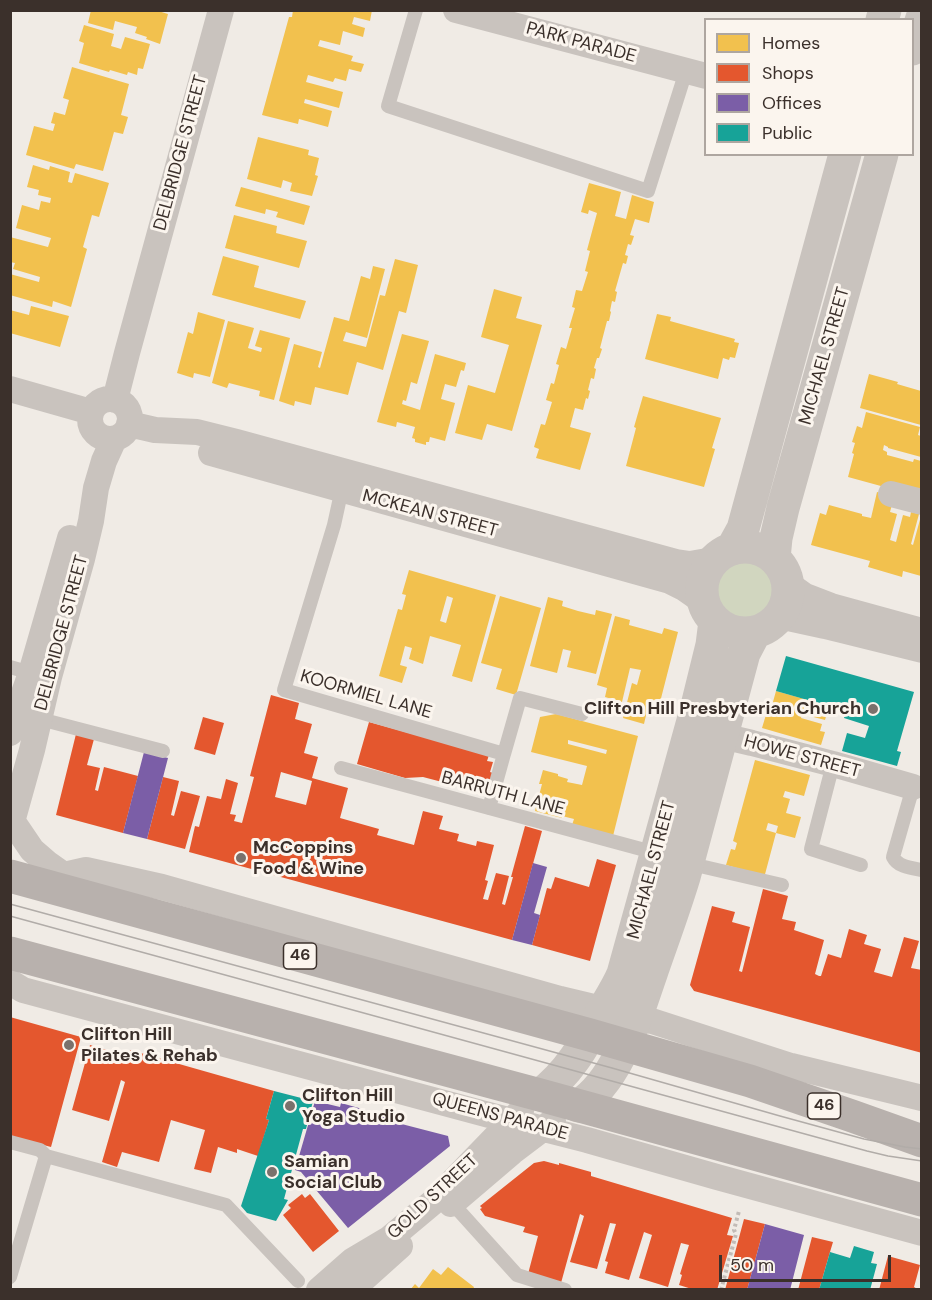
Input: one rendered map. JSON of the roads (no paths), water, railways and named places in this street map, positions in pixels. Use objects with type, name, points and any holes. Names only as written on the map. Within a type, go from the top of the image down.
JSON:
[{"type":"main road","name":"46","points":[[10,876],[55,880],[631,1031],[753,1068],[878,1125],[921,1141]]},
{"type":"main road","name":"QUEENS PARADE","points":[[10,953],[921,1200]]},
{"type":"main road","points":[[878,1125],[921,1125]]},
{"type":"street","name":"DELBRIDGE STREET","points":[[12,826],[86,542],[96,488],[104,461],[108,427],[98,403],[109,399],[115,400],[220,10]]},
{"type":"street","name":"PARK PARADE","points":[[456,10],[696,74]]},
{"type":"street","points":[[914,42],[921,18]]},
{"type":"street","name":"MICHAEL STREET","points":[[723,554],[743,529],[844,156]]},
{"type":"street","name":"MICHAEL STREET","points":[[781,570],[776,538],[783,508],[881,156]]},
{"type":"street","name":"MCKEAN STREET","points":[[10,389],[108,427],[155,430],[186,444],[235,451],[573,544],[670,580],[684,588],[710,611]]},
{"type":"street","name":"DELBRIDGE STREET","points":[[10,733],[21,670],[93,458],[108,427]]},
{"type":"street","points":[[891,494],[921,502]]},
{"type":"street","name":"MCKEAN STREET","points":[[573,544],[690,564],[723,554]]},
{"type":"street","points":[[848,621],[831,606],[805,596],[765,552],[754,548],[743,547],[723,554],[705,573],[702,587],[710,611],[727,629],[741,633],[767,624],[848,621],[891,633],[921,650]]},
{"type":"street","points":[[767,624],[788,589],[781,570]]},
{"type":"street","name":"MICHAEL STREET","points":[[578,1106],[601,1087],[631,1031],[673,913],[687,863],[706,733],[712,645],[710,611]]},
{"type":"street","name":"MICHAEL STREET","points":[[540,1095],[568,1069],[623,975],[656,854],[706,733],[744,653],[767,624]]},
{"type":"street","points":[[891,633],[921,631]]},
{"type":"street","name":"HOWE STREET","points":[[706,733],[833,764],[913,787]]},
{"type":"street","points":[[12,826],[40,857],[55,880]]},
{"type":"street","points":[[656,854],[687,863]]},
{"type":"street","name":"QUEENS PARADE","points":[[10,982],[24,990],[543,1128],[921,1233]]},
{"type":"street","points":[[753,1068],[791,1066],[921,1098]]},
{"type":"street","name":"GOLD STREET","points":[[308,1285],[389,1239],[432,1203],[512,1120],[540,1095]]},
{"type":"street","name":"GOLD STREET","points":[[351,1290],[512,1152],[543,1128],[578,1106]]},
{"type":"street","points":[[717,1178],[723,1146]]},
{"type":"lane","points":[[416,10],[387,106],[648,191],[696,74]]},
{"type":"lane","name":"KOORMIEL LANE","points":[[344,480],[334,525],[284,690],[504,754]]},
{"type":"lane","points":[[489,808],[520,698],[582,714]]},
{"type":"lane","points":[[40,719],[163,751]]},
{"type":"lane","points":[[833,764],[811,849],[861,865]]},
{"type":"lane","name":"BARRUTH LANE","points":[[341,768],[656,854]]},
{"type":"lane","points":[[913,787],[893,857],[902,866],[921,870]]},
{"type":"lane","points":[[687,863],[782,885]]},
{"type":"lane","points":[[10,1142],[40,1150],[46,1156],[226,1205],[308,1285]]},
{"type":"lane","points":[[10,1277],[46,1156]]},
{"type":"lane","points":[[452,1203],[517,1275],[566,1290]]},
{"type":"tram line","points":[[10,904],[864,1139],[922,1149]]},
{"type":"tram line","points":[[10,916],[867,1151],[922,1161]]},
{"type":"place","name":"Clifton Hill Presbyterian Church","points":[[873,709]]},
{"type":"place","name":"McCoppins Food & Wine","points":[[241,858]]},
{"type":"place","name":"Clifton Hill Pilates & Rehab","points":[[69,1045]]},
{"type":"place","name":"Clifton Hill Yoga Studio","points":[[290,1106]]},
{"type":"place","name":"Samian Social Club","points":[[272,1172]]}]
